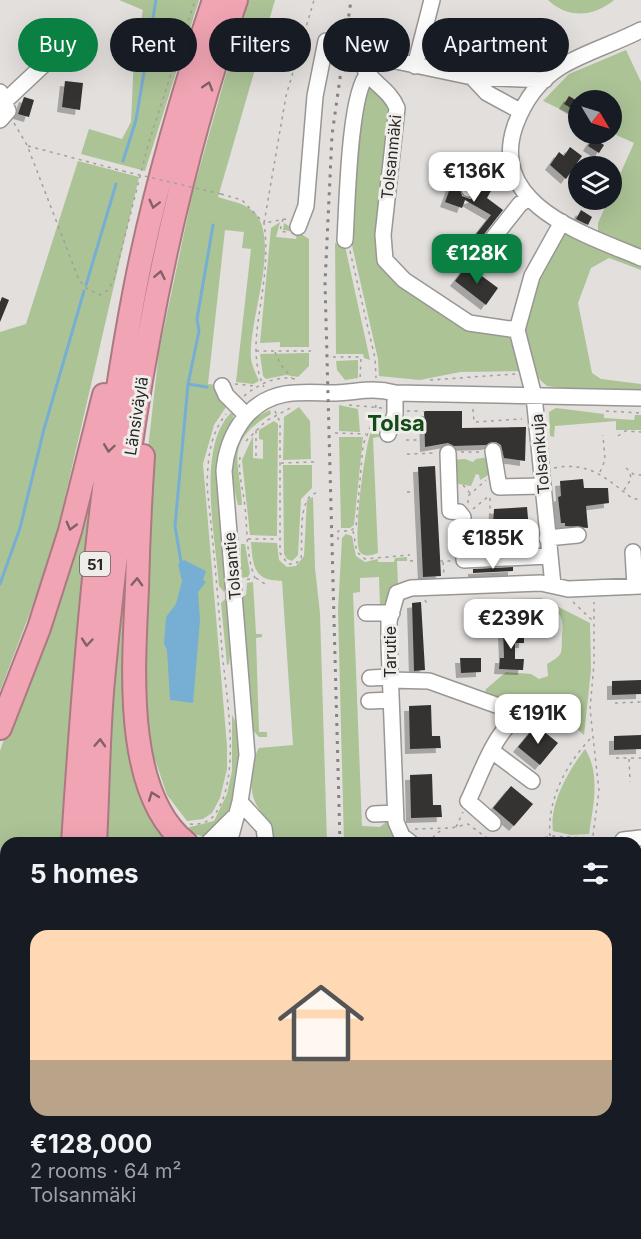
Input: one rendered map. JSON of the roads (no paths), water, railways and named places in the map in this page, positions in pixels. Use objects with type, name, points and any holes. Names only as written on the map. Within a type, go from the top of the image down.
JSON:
[{"type":"highway","name":"Länsiväylä","points":[[73,837],[84,678],[98,527],[135,287],[182,97],[214,0]]},
{"type":"highway","name":"Länsiväylä","points":[[95,837],[103,681],[125,485],[150,332],[160,274],[181,183],[236,0]]},
{"type":"highway","points":[[0,728],[39,628],[70,531],[112,361],[135,287]]},
{"type":"highway","points":[[150,332],[137,586],[135,705],[145,771],[153,797],[161,814],[180,837]]},
{"type":"street","points":[[415,66],[432,0]]},
{"type":"street","points":[[641,30],[562,66],[526,100],[513,134],[513,171],[518,186],[529,198],[562,222],[641,258]]},
{"type":"street","points":[[298,227],[306,206],[315,96],[323,56]]},
{"type":"street","points":[[345,240],[352,132],[359,86],[368,74],[363,64],[372,56],[472,77],[545,80]]},
{"type":"street","points":[[3,106],[37,72]]},
{"type":"street","name":"Tolsanmäki","points":[[368,74],[387,90],[397,108],[383,235],[385,260],[404,280],[469,323],[517,330]]},
{"type":"street","points":[[472,77],[487,93],[520,111]]},
{"type":"street","points":[[469,189],[471,182],[481,170],[513,171]]},
{"type":"street","points":[[486,247],[520,204],[529,198]]},
{"type":"street","points":[[517,330],[532,276],[562,222]]},
{"type":"street","name":"Tolsankuja","points":[[517,330],[530,374],[544,440],[542,478],[553,585]]},
{"type":"street","points":[[228,385],[226,395],[246,415]]},
{"type":"street","name":"Tolsantie","points":[[230,837],[253,743],[234,594],[224,471],[231,437],[246,415],[278,396],[338,393],[376,388],[399,404],[534,396],[641,398]]},
{"type":"street","points":[[388,434],[399,404]]},
{"type":"street","points":[[493,452],[499,487],[542,478]]},
{"type":"street","points":[[448,453],[450,511],[465,515],[465,560],[498,556],[549,555]]},
{"type":"street","points":[[547,538],[579,535]]},
{"type":"street","points":[[633,552],[638,586]]},
{"type":"street","name":"Tarutie","points":[[404,837],[397,828],[395,813],[390,678],[392,613],[397,593],[411,588],[553,585],[568,589],[638,586]]},
{"type":"street","points":[[366,613],[392,613]]},
{"type":"street","points":[[370,678],[429,681],[507,709],[514,719]]},
{"type":"street","points":[[369,701],[391,700]]},
{"type":"street","points":[[493,823],[468,801],[505,728],[527,711],[535,711],[551,722]]},
{"type":"street","points":[[492,751],[532,781]]},
{"type":"street","points":[[240,802],[264,828],[265,837]]},
{"type":"street","points":[[374,814],[395,813]]},
{"type":"street","name":"Tolsantie","points":[[214,837],[233,818]]},
{"type":"water","points":[[184,560],[206,571],[203,580],[206,582],[198,592],[200,620],[193,703],[170,700],[167,650],[164,644],[166,617],[176,604],[182,581],[178,564]]},
{"type":"waterway","points":[[123,161],[136,120],[156,0]]},
{"type":"waterway","points":[[86,285],[116,184]]},
{"type":"waterway","points":[[181,562],[175,526],[188,384],[199,331],[197,319],[213,225]]},
{"type":"waterway","points":[[0,584],[20,528],[44,429],[84,291]]},
{"type":"waterway","points":[[188,384],[207,387]]},
{"type":"railway","points":[[340,837],[325,283],[332,135],[351,0]]},
{"type":"district","name":"Tolsa","points":[[396,423]]}]
